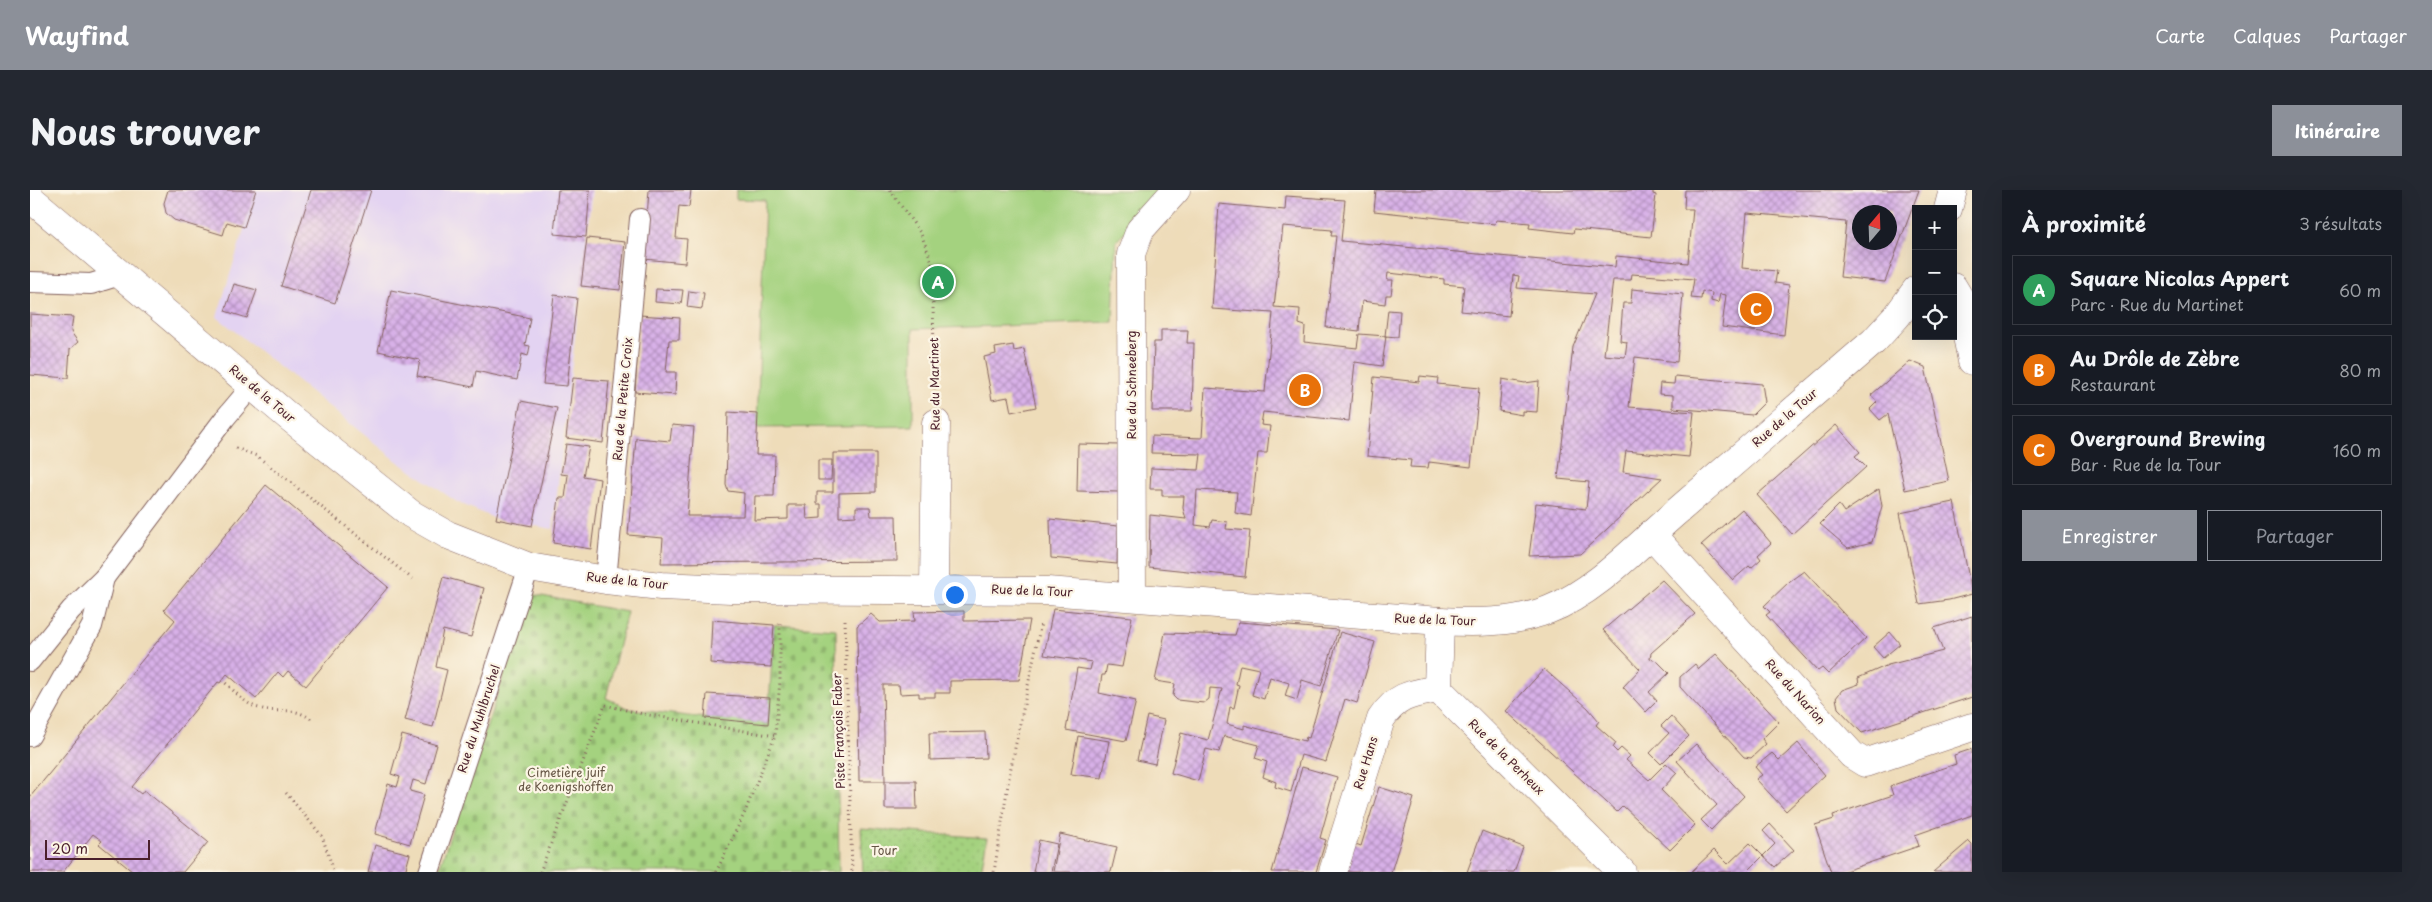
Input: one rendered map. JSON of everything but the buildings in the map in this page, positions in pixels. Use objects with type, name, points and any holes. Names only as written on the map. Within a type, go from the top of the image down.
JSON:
[{"type":"street","name":"Rue du Schneeberg","points":[[1132,596],[1131,254],[1140,230],[1176,190]]},
{"type":"street","points":[[1949,205],[1953,190]]},
{"type":"street","name":"Rue de la Tour","points":[[30,198],[252,386],[411,514],[448,535],[529,567],[606,580],[661,586],[844,590],[1047,591],[1132,596],[1440,622],[1481,623],[1505,620],[1549,609],[1573,596],[1619,563],[1874,341],[1897,316],[1912,295]]},
{"type":"street","points":[[1957,294],[1972,361]]},
{"type":"street","name":"Rue du Martinet","points":[[934,589],[936,422]]},
{"type":"street","name":"Rue du Narion","points":[[1651,534],[1852,755],[1865,763],[1972,727]]},
{"type":"street","points":[[1438,689],[1440,622]]},
{"type":"street","name":"Rue Hans","points":[[1333,872],[1380,719],[1390,706],[1407,695],[1438,689]]},
{"type":"street","name":"Rue de la Perheux","points":[[1438,689],[1622,872]]},
{"type":"lane","name":"Rue de la Petite Croix","points":[[606,580],[640,219]]},
{"type":"lane","points":[[30,282],[91,284],[120,275]]},
{"type":"lane","points":[[30,661],[71,610],[104,578],[206,443],[252,386]]},
{"type":"lane","name":"Rue du Muhlbruchel","points":[[429,872],[529,567]]},
{"type":"lane","points":[[30,736],[92,626],[104,578]]},
{"type":"path","name":"Rue du Martinet","points":[[890,190],[921,234],[932,262],[936,422]]},
{"type":"path","points":[[206,443],[239,449],[257,456],[415,581]]},
{"type":"path","points":[[716,872],[744,812],[775,736],[780,681],[779,589]]},
{"type":"path","name":"Piste François Faber","points":[[844,590],[852,872]]},
{"type":"path","points":[[994,872],[1010,772],[1047,591]]},
{"type":"path","points":[[222,680],[258,708],[292,710],[303,713],[314,721]]},
{"type":"path","points":[[540,872],[605,705],[642,714],[775,736]]},
{"type":"path","points":[[286,793],[322,836],[334,872]]},
{"type":"shaded area","points":[[256,190],[592,190],[553,529],[496,519],[457,502],[397,461],[217,317]]},
{"type":"green space","points":[[736,190],[1159,190],[1116,242],[1113,322],[913,329],[913,426],[757,428],[765,200],[736,199]]},
{"type":"green space","name":"Cimetière juif de Koenigshoffen","points":[[531,594],[627,612],[606,698],[630,709],[705,718],[768,723],[774,625],[836,629],[839,872],[438,872]]},
{"type":"green space","name":"Tour","points":[[861,828],[987,838],[981,872],[863,872]]},
{"type":"place","name":"Square Nicolas Appert","points":[[938,282]]},
{"type":"place","name":"Overground Brewing","points":[[1756,309]]},
{"type":"place","name":"Au Drôle de Zèbre","points":[[1305,390]]}]
